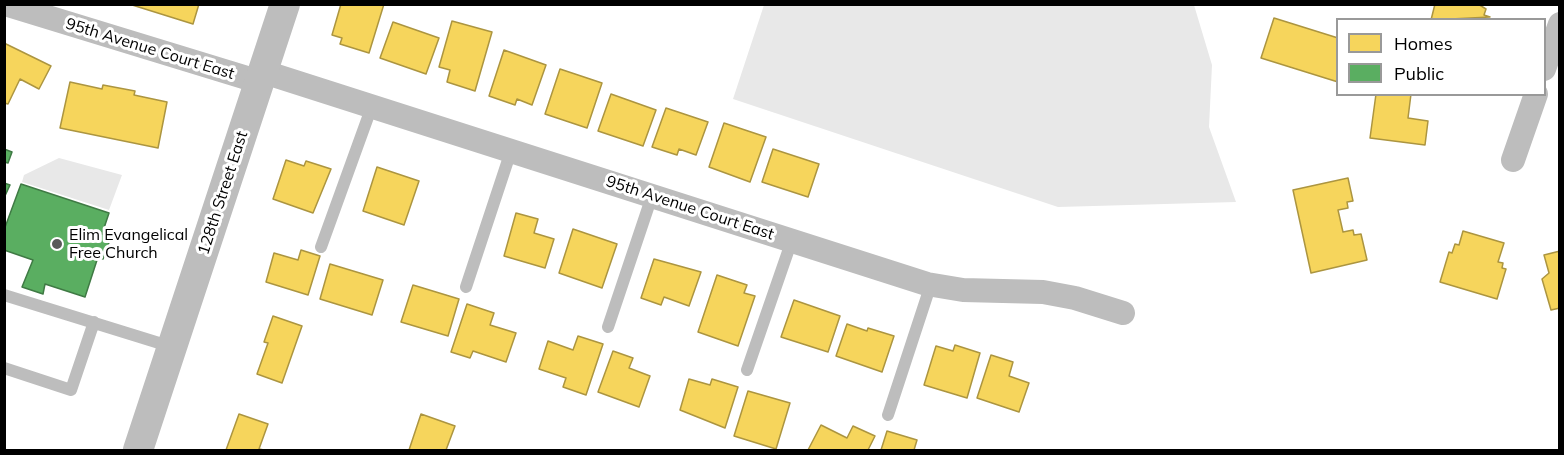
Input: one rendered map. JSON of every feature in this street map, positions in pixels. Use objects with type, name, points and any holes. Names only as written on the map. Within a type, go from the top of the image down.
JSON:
[{"type":"street","name":"95th Avenue Court East","points":[[5,4],[372,106],[931,284],[963,290],[1043,292],[1076,298],[1123,313]]},
{"type":"street","name":"128th Street East","points":[[138,450],[285,4]]},
{"type":"street","points":[[1546,66],[1560,24]]},
{"type":"street","points":[[1514,160],[1535,96]]},
{"type":"lane","points":[[321,247],[372,106]]},
{"type":"lane","points":[[466,287],[511,151]]},
{"type":"lane","points":[[608,327],[652,196]]},
{"type":"lane","points":[[747,370],[792,240]]},
{"type":"lane","points":[[888,415],[931,284]]},
{"type":"lane","points":[[4,295],[172,346]]},
{"type":"lane","points":[[4,368],[71,390],[94,322]]},
{"type":"shaded area","points":[[764,5],[1194,5],[1212,65],[1209,127],[1236,202],[1058,207],[733,99]]},
{"type":"shaded area","points":[[59,158],[122,175],[109,210],[22,182],[24,175]]},
{"type":"building: Homes","points":[[129,4],[199,4],[193,24]]},
{"type":"building: Homes","points":[[341,4],[384,4],[369,53],[340,44],[342,38],[332,35]]},
{"type":"building: Homes","points":[[1435,4],[1478,4],[1486,9],[1484,15],[1490,17],[1470,18],[1432,18]]},
{"type":"building: Homes","points":[[1274,18],[1336,37],[1336,81],[1261,58]]},
{"type":"building: Homes","points":[[452,21],[492,32],[475,91],[447,82],[450,70],[439,67]]},
{"type":"building: Homes","points":[[393,22],[439,38],[426,74],[380,58]]},
{"type":"building: Homes","points":[[4,43],[51,66],[39,89],[20,79],[8,104],[4,103]]},
{"type":"building: Homes","points":[[504,50],[546,65],[532,105],[517,99],[515,105],[489,96]]},
{"type":"building: Homes","points":[[560,69],[602,83],[587,128],[545,114]]},
{"type":"building: Homes","points":[[70,82],[102,89],[103,85],[135,91],[134,95],[167,102],[158,148],[60,128]]},
{"type":"building: Homes","points":[[611,94],[656,110],[643,146],[598,131]]},
{"type":"building: Homes","points":[[1376,96],[1411,96],[1408,118],[1428,121],[1425,145],[1370,138]]},
{"type":"building: Homes","points":[[666,108],[708,122],[696,155],[679,149],[677,155],[652,147]]},
{"type":"building: Homes","points":[[724,123],[766,137],[750,182],[709,167]]},
{"type":"building: Homes","points":[[773,149],[819,164],[808,197],[762,182]]},
{"type":"building: Homes","points":[[286,160],[304,166],[306,161],[331,169],[313,213],[273,199]]},
{"type":"building: Homes","points":[[377,167],[419,181],[404,225],[363,211]]},
{"type":"building: Homes","points":[[1348,178],[1353,201],[1347,202],[1348,208],[1338,210],[1343,232],[1353,230],[1354,235],[1361,234],[1367,260],[1311,273],[1293,190]]},
{"type":"building: Homes","points":[[516,213],[538,219],[534,233],[554,239],[545,268],[504,256]]},
{"type":"building: Homes","points":[[573,229],[617,244],[602,288],[559,273]]},
{"type":"building: Homes","points":[[1463,231],[1504,243],[1498,262],[1503,263],[1502,268],[1506,269],[1497,299],[1440,282],[1449,252],[1452,253],[1455,244],[1459,245]]},
{"type":"building: Homes","points":[[301,250],[320,256],[308,295],[266,282],[274,253],[298,260]]},
{"type":"building: Homes","points":[[1560,251],[1560,308],[1551,310],[1542,279],[1549,273],[1544,255]]},
{"type":"building: Homes","points":[[654,259],[701,272],[689,306],[664,297],[661,305],[641,298]]},
{"type":"building: Homes","points":[[330,264],[383,280],[372,315],[320,299]]},
{"type":"building: Homes","points":[[717,275],[747,285],[744,293],[755,296],[738,346],[698,332]]},
{"type":"building: Homes","points":[[413,285],[459,299],[448,336],[401,322]]},
{"type":"building: Homes","points":[[794,300],[840,316],[828,352],[781,337]]},
{"type":"building: Homes","points":[[467,304],[494,313],[490,325],[516,333],[506,362],[473,351],[470,358],[451,352]]},
{"type":"building: Homes","points":[[273,316],[302,326],[282,383],[257,374],[268,343],[264,342]]},
{"type":"building: Homes","points":[[847,324],[867,331],[868,328],[894,336],[882,372],[836,356]]},
{"type":"building: Homes","points":[[578,336],[603,344],[586,395],[563,387],[566,378],[539,369],[548,341],[573,350]]},
{"type":"building: Homes","points":[[955,345],[980,353],[967,398],[924,385],[936,346],[953,351]]},
{"type":"building: Homes","points":[[613,351],[633,358],[629,368],[650,376],[639,407],[598,392]]},
{"type":"building: Homes","points":[[991,355],[1013,362],[1009,376],[1029,383],[1019,412],[977,398]]},
{"type":"building: Homes","points":[[689,379],[710,385],[712,379],[738,387],[725,428],[680,410]]},
{"type":"building: Homes","points":[[748,391],[790,403],[776,449],[734,436]]},
{"type":"building: Homes","points":[[239,414],[268,424],[259,449],[264,450],[226,450]]},
{"type":"building: Homes","points":[[421,414],[455,426],[446,450],[409,450]]},
{"type":"building: Homes","points":[[821,425],[847,438],[853,426],[875,436],[868,450],[808,450]]},
{"type":"building: Homes","points":[[887,431],[917,440],[914,450],[881,450]]},
{"type":"building: Public","points":[[4,149],[12,152],[8,163],[4,162]]},
{"type":"building: Public","points":[[4,183],[10,185],[4,198]]},
{"type":"building: Public","name":"Elim Evangelical Free Church","points":[[21,184],[109,213],[102,234],[111,237],[103,259],[98,257],[85,297],[45,284],[43,294],[22,287],[33,260],[4,250],[4,230]]},
{"type":"place","name":"Elim Evangelical Free Church","points":[[57,244]]}]
